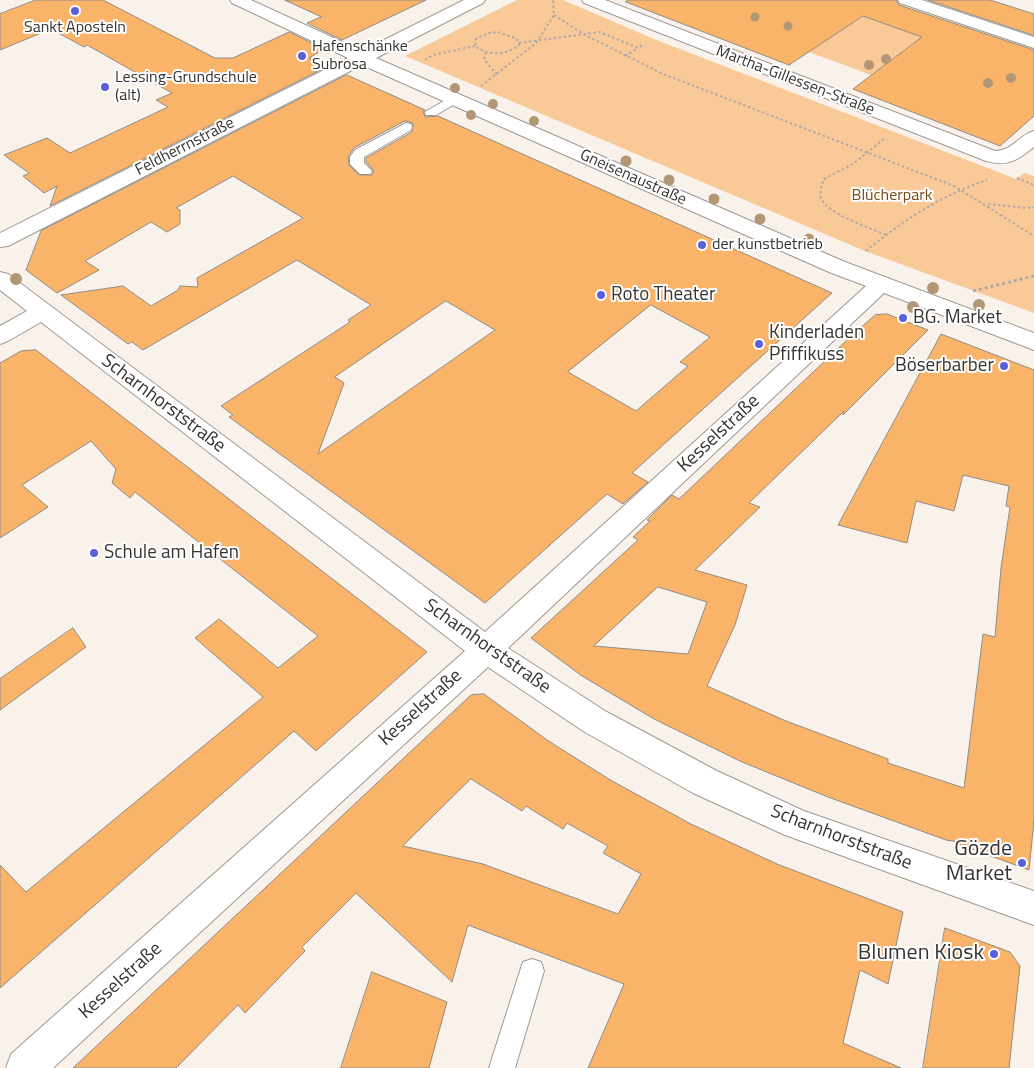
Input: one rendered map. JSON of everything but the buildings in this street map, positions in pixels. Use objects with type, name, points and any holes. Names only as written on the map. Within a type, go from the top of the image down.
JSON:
[{"type":"street","name":"Gneisenaustraße","points":[[238,0],[360,58],[814,258],[1034,342]]},
{"type":"street","name":"Feldherrnstraße","points":[[0,241],[477,0]]},
{"type":"street","name":"Martha-Gillessen-Straße","points":[[590,0],[992,157],[1009,157],[1034,137]]},
{"type":"street","points":[[906,0],[1034,43]]},
{"type":"street","name":"Scharnhorststraße","points":[[0,279],[486,650],[594,720],[705,782],[797,824],[1034,908]]},
{"type":"street","name":"Kesselstraße","points":[[25,1068],[486,650],[881,284]]},
{"type":"street","points":[[0,336],[42,312]]},
{"type":"lane","points":[[431,112],[455,100]]},
{"type":"lane","points":[[365,171],[357,164],[357,157],[360,153],[406,127]]},
{"type":"lane","points":[[502,1068],[532,971]]},
{"type":"path","points":[[455,100],[476,91],[526,52],[538,40],[554,15],[553,0]]},
{"type":"path","points":[[554,15],[585,35],[663,74],[869,152],[962,190],[1034,236]]},
{"type":"path","points":[[475,46],[476,39],[494,32],[508,34],[517,39],[519,43]]},
{"type":"path","points":[[425,60],[433,55],[475,46],[486,52],[505,52],[516,48],[519,43],[600,32],[638,48]]},
{"type":"path","points":[[624,56],[642,46]]},
{"type":"path","points":[[486,52],[484,59],[496,75]]},
{"type":"path","points":[[885,138],[854,164],[824,179],[821,186],[821,198],[828,208],[887,235]]},
{"type":"path","points":[[862,255],[912,217],[962,190],[992,179]]},
{"type":"path","points":[[1034,185],[1031,184],[1034,189]]},
{"type":"path","points":[[985,203],[1033,209]]},
{"type":"path","points":[[966,293],[1034,276]]},
{"type":"green space","name":"Blücherpark","points":[[517,0],[563,0],[654,39],[1016,179],[1024,173],[1034,176],[1034,313],[865,251],[405,56]]},
{"type":"green space","points":[[696,10],[826,11],[855,22],[864,16],[922,37],[871,75]]},
{"type":"place","name":"Sankt Aposteln","points":[[75,11]]},
{"type":"place","name":"Hafenschänke Subrosa","points":[[302,56]]},
{"type":"place","name":"Lessing-Grundschule (alt)","points":[[105,87]]},
{"type":"place","name":"der kunstbetrieb","points":[[702,245]]},
{"type":"place","name":"Roto Theater","points":[[601,295]]},
{"type":"place","name":"BG. Market","points":[[903,318]]},
{"type":"place","name":"Kinderladen Pfiffikuss","points":[[759,344]]},
{"type":"place","name":"Böserbarber","points":[[1004,366]]},
{"type":"place","name":"Schule am Hafen","points":[[94,553]]},
{"type":"place","name":"Gözde Market","points":[[1022,863]]},
{"type":"place","name":"Blumen Kiosk","points":[[994,954]]}]
